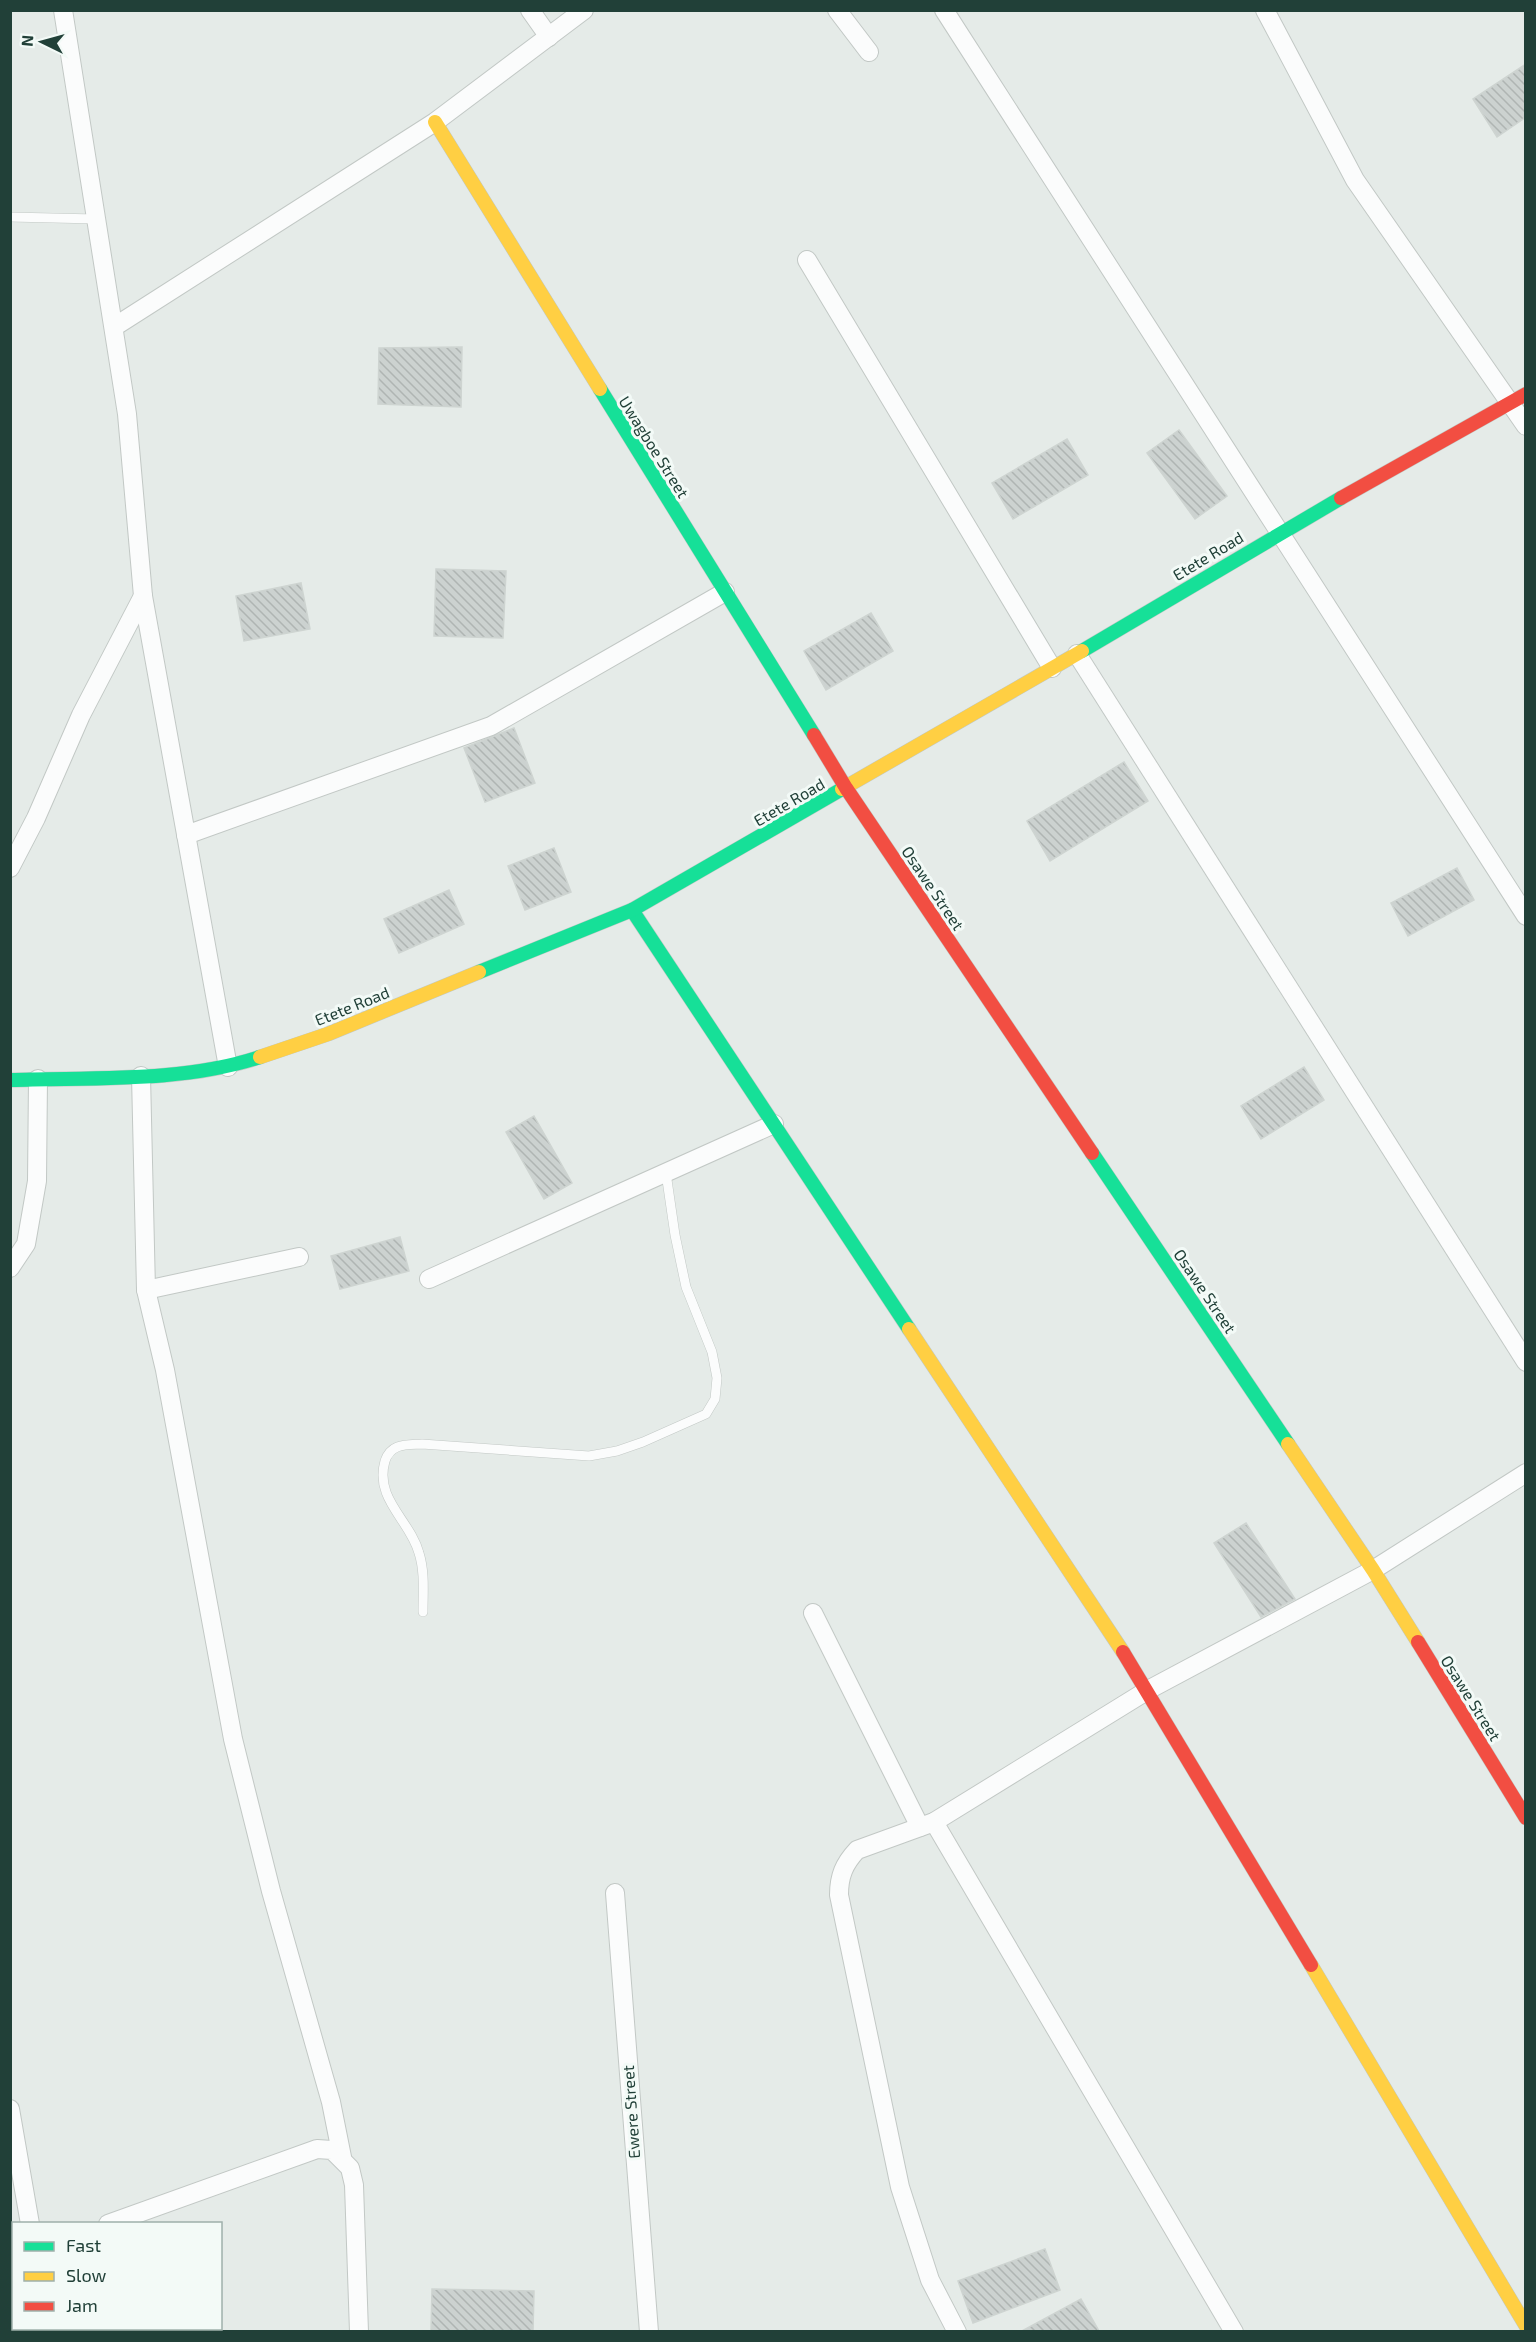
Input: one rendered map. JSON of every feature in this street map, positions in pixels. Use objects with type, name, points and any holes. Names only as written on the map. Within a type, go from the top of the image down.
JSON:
[{"type":"street","points":[[63,10],[127,414],[143,596],[228,1067]]},
{"type":"street","points":[[530,10],[549,37]]},
{"type":"street","points":[[114,327],[435,122],[584,10]]},
{"type":"street","points":[[837,10],[869,52]]},
{"type":"street","points":[[944,10],[1526,916]]},
{"type":"street","points":[[1265,10],[1355,180],[1518,398],[1526,426]]},
{"type":"street","name":"Uwagboe Street","points":[[435,122],[846,788]]},
{"type":"street","points":[[807,260],[1052,669]]},
{"type":"street","name":"Etete Road","points":[[10,1080],[141,1076],[228,1067],[328,1034],[632,910],[1052,669],[1279,533],[1518,398]]},
{"type":"street","points":[[186,835],[491,726],[724,592]]},
{"type":"street","points":[[10,868],[36,818],[81,716],[143,596]]},
{"type":"street","points":[[1077,654],[1526,1362]]},
{"type":"street","name":"Osawe Street","points":[[846,788],[1373,1570],[1526,1818]]},
{"type":"street","points":[[632,910],[1148,1690],[1526,2326]]},
{"type":"street","points":[[141,1076],[146,1290],[165,1370],[232,1739],[271,1891],[332,2102],[342,2157]]},
{"type":"street","points":[[10,1268],[26,1244],[37,1181],[38,1080]]},
{"type":"street","points":[[429,1279],[774,1124]]},
{"type":"street","points":[[146,1290],[299,1257]]},
{"type":"street","points":[[957,2331],[930,2280],[900,2187],[839,1895],[842,1869],[857,1850],[927,1825],[1148,1690],[1373,1570],[1526,1473]]},
{"type":"street","points":[[813,1613],[927,1825],[1234,2331]]},
{"type":"street","name":"Ewere Street","points":[[615,1893],[649,2331]]},
{"type":"street","points":[[10,2109],[30,2222]]},
{"type":"street","points":[[111,2222],[317,2149],[332,2150],[342,2157],[350,2168],[354,2186],[359,2331]]},
{"type":"lane","points":[[10,217],[96,219]]},
{"type":"lane","points":[[423,1612],[423,1571],[419,1551],[385,1494],[383,1469],[387,1454],[400,1445],[423,1444],[589,1456],[617,1451],[643,1442],[706,1414],[716,1399],[717,1378],[712,1352],[686,1287],[675,1235],[666,1173]]},
{"type":"building","points":[[1526,64],[1526,117],[1497,137],[1473,99]]},
{"type":"building","points":[[462,347],[461,407],[378,404],[379,348]]},
{"type":"building","points":[[1179,430],[1227,496],[1195,519],[1147,453]]},
{"type":"building","points":[[1067,439],[1088,475],[1013,519],[992,483]]},
{"type":"building","points":[[436,569],[506,571],[503,638],[434,636]]},
{"type":"building","points":[[301,583],[310,629],[244,641],[236,596]]},
{"type":"building","points":[[871,613],[893,651],[826,690],[804,651]]},
{"type":"building","points":[[514,728],[535,783],[485,802],[464,748]]},
{"type":"building","points":[[1124,762],[1148,801],[1050,861],[1027,821]]},
{"type":"building","points":[[554,848],[571,892],[525,910],[508,866]]},
{"type":"building","points":[[1457,868],[1474,900],[1408,936],[1391,903]]},
{"type":"building","points":[[449,890],[464,924],[399,953],[384,919]]},
{"type":"building","points":[[1304,1067],[1324,1100],[1261,1139],[1241,1106]]},
{"type":"building","points":[[534,1116],[572,1183],[544,1199],[506,1132]]},
{"type":"building","points":[[400,1237],[409,1271],[340,1289],[331,1256]]},
{"type":"building","points":[[1246,1523],[1295,1599],[1261,1617],[1214,1543]]},
{"type":"building","points":[[1045,2249],[1060,2290],[973,2323],[958,2281]]},
{"type":"building","points":[[432,2289],[534,2291],[533,2331],[431,2331]]},
{"type":"building","points":[[1081,2299],[1099,2331],[1022,2331]]},
{"type":"traffic: fast","points":[[600,389],[814,735]]},
{"type":"traffic: fast","points":[[1082,651],[1341,498]]},
{"type":"traffic: fast","points":[[479,972],[632,910],[842,789]]},
{"type":"traffic: fast","points":[[632,910],[909,1329]]},
{"type":"traffic: fast","points":[[10,1080],[168,1075],[230,1065],[260,1057]]},
{"type":"traffic: fast","points":[[1092,1153],[1288,1444]]},
{"type":"traffic: slow","points":[[435,122],[600,389]]},
{"type":"traffic: slow","points":[[842,789],[1082,651]]},
{"type":"traffic: slow","points":[[260,1057],[328,1034],[479,972]]},
{"type":"traffic: slow","points":[[909,1329],[1123,1652]]},
{"type":"traffic: slow","points":[[1288,1444],[1373,1570],[1418,1642]]},
{"type":"traffic: slow","points":[[1311,1965],[1526,2326]]},
{"type":"traffic: jam","points":[[1341,498],[1526,394]]},
{"type":"traffic: jam","points":[[814,735],[846,788],[1092,1153]]},
{"type":"traffic: jam","points":[[1418,1642],[1526,1818]]},
{"type":"traffic: jam","points":[[1123,1652],[1311,1965]]}]
